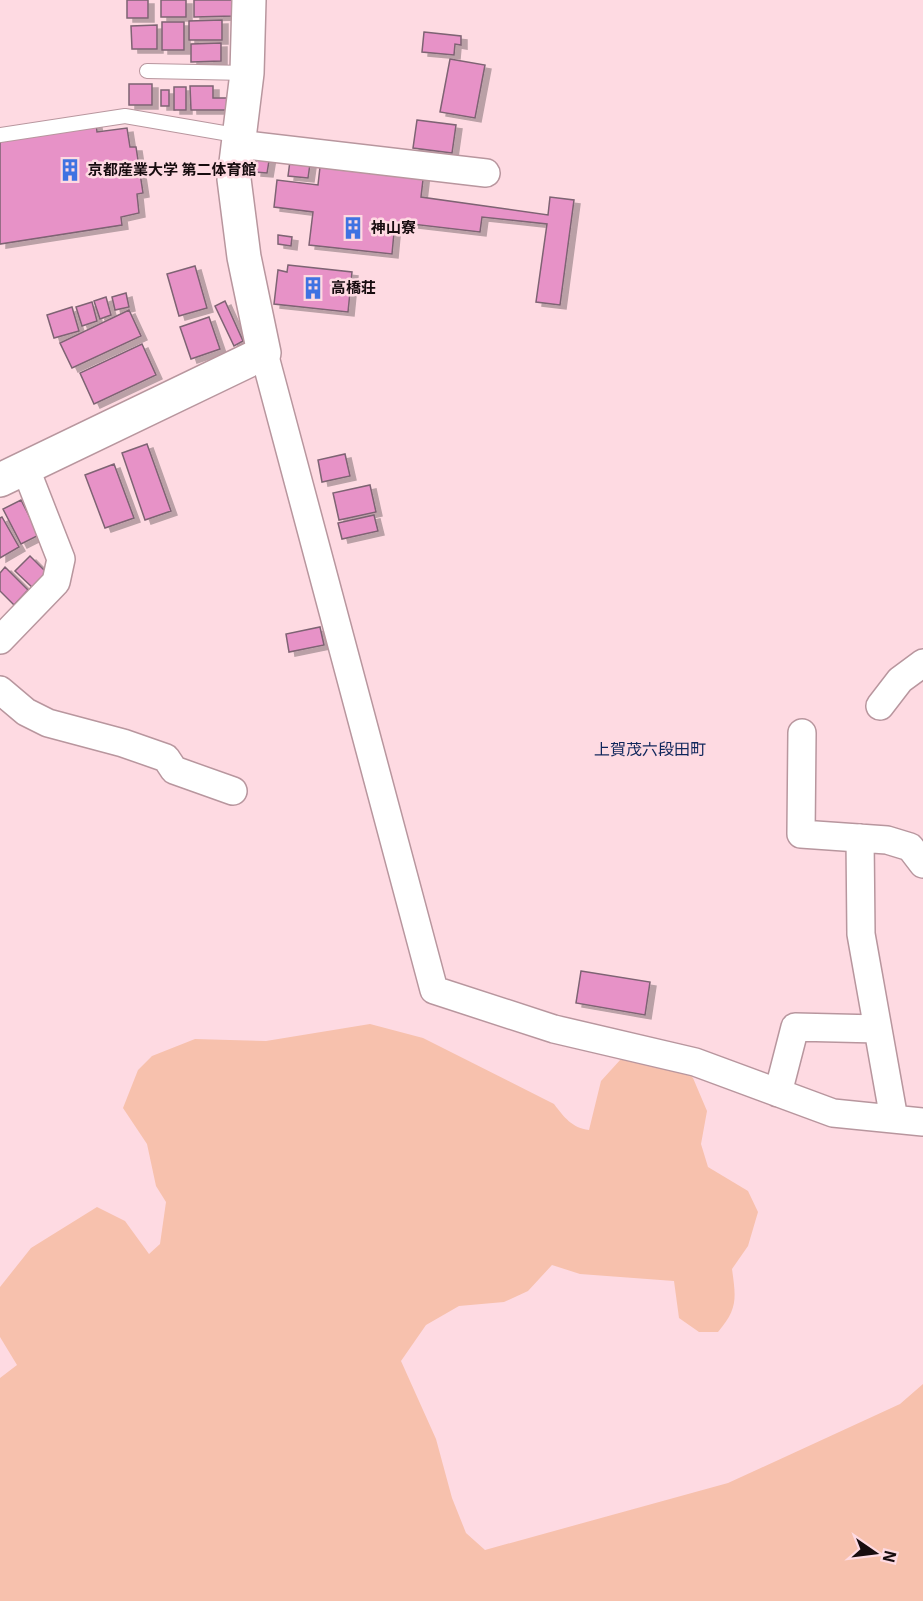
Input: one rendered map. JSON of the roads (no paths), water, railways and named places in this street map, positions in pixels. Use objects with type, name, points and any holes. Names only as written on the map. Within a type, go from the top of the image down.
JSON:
[{"type":"street","points":[[249,0],[247,73],[234,179],[244,257],[264,353],[435,990],[554,1029],[696,1062],[833,1113],[923,1122]]},
{"type":"street","points":[[240,140],[486,173]]},
{"type":"street","points":[[0,640],[56,582],[61,559],[13,474],[264,353]]},
{"type":"street","points":[[880,706],[900,680],[923,663]]},
{"type":"street","points":[[0,690],[26,712],[48,723],[123,743],[166,758],[174,770],[232,791]]},
{"type":"street","points":[[802,733],[801,834],[887,840],[910,848],[923,864]]},
{"type":"street","points":[[860,838],[861,934],[894,1119]]},
{"type":"street","points":[[778,1093],[795,1027],[878,1029]]},
{"type":"lane","points":[[147,71],[247,73]]},
{"type":"lane","points":[[0,135],[125,116],[240,140]]},
{"type":"place","name":"京都産業大学 第二体育館","points":[[70,170]]},
{"type":"place","name":"神山寮","points":[[353,228]]},
{"type":"place","name":"高橋荘","points":[[313,288]]},
{"type":"district","name":"上賀茂六段田町","points":[[650,749]]}]
